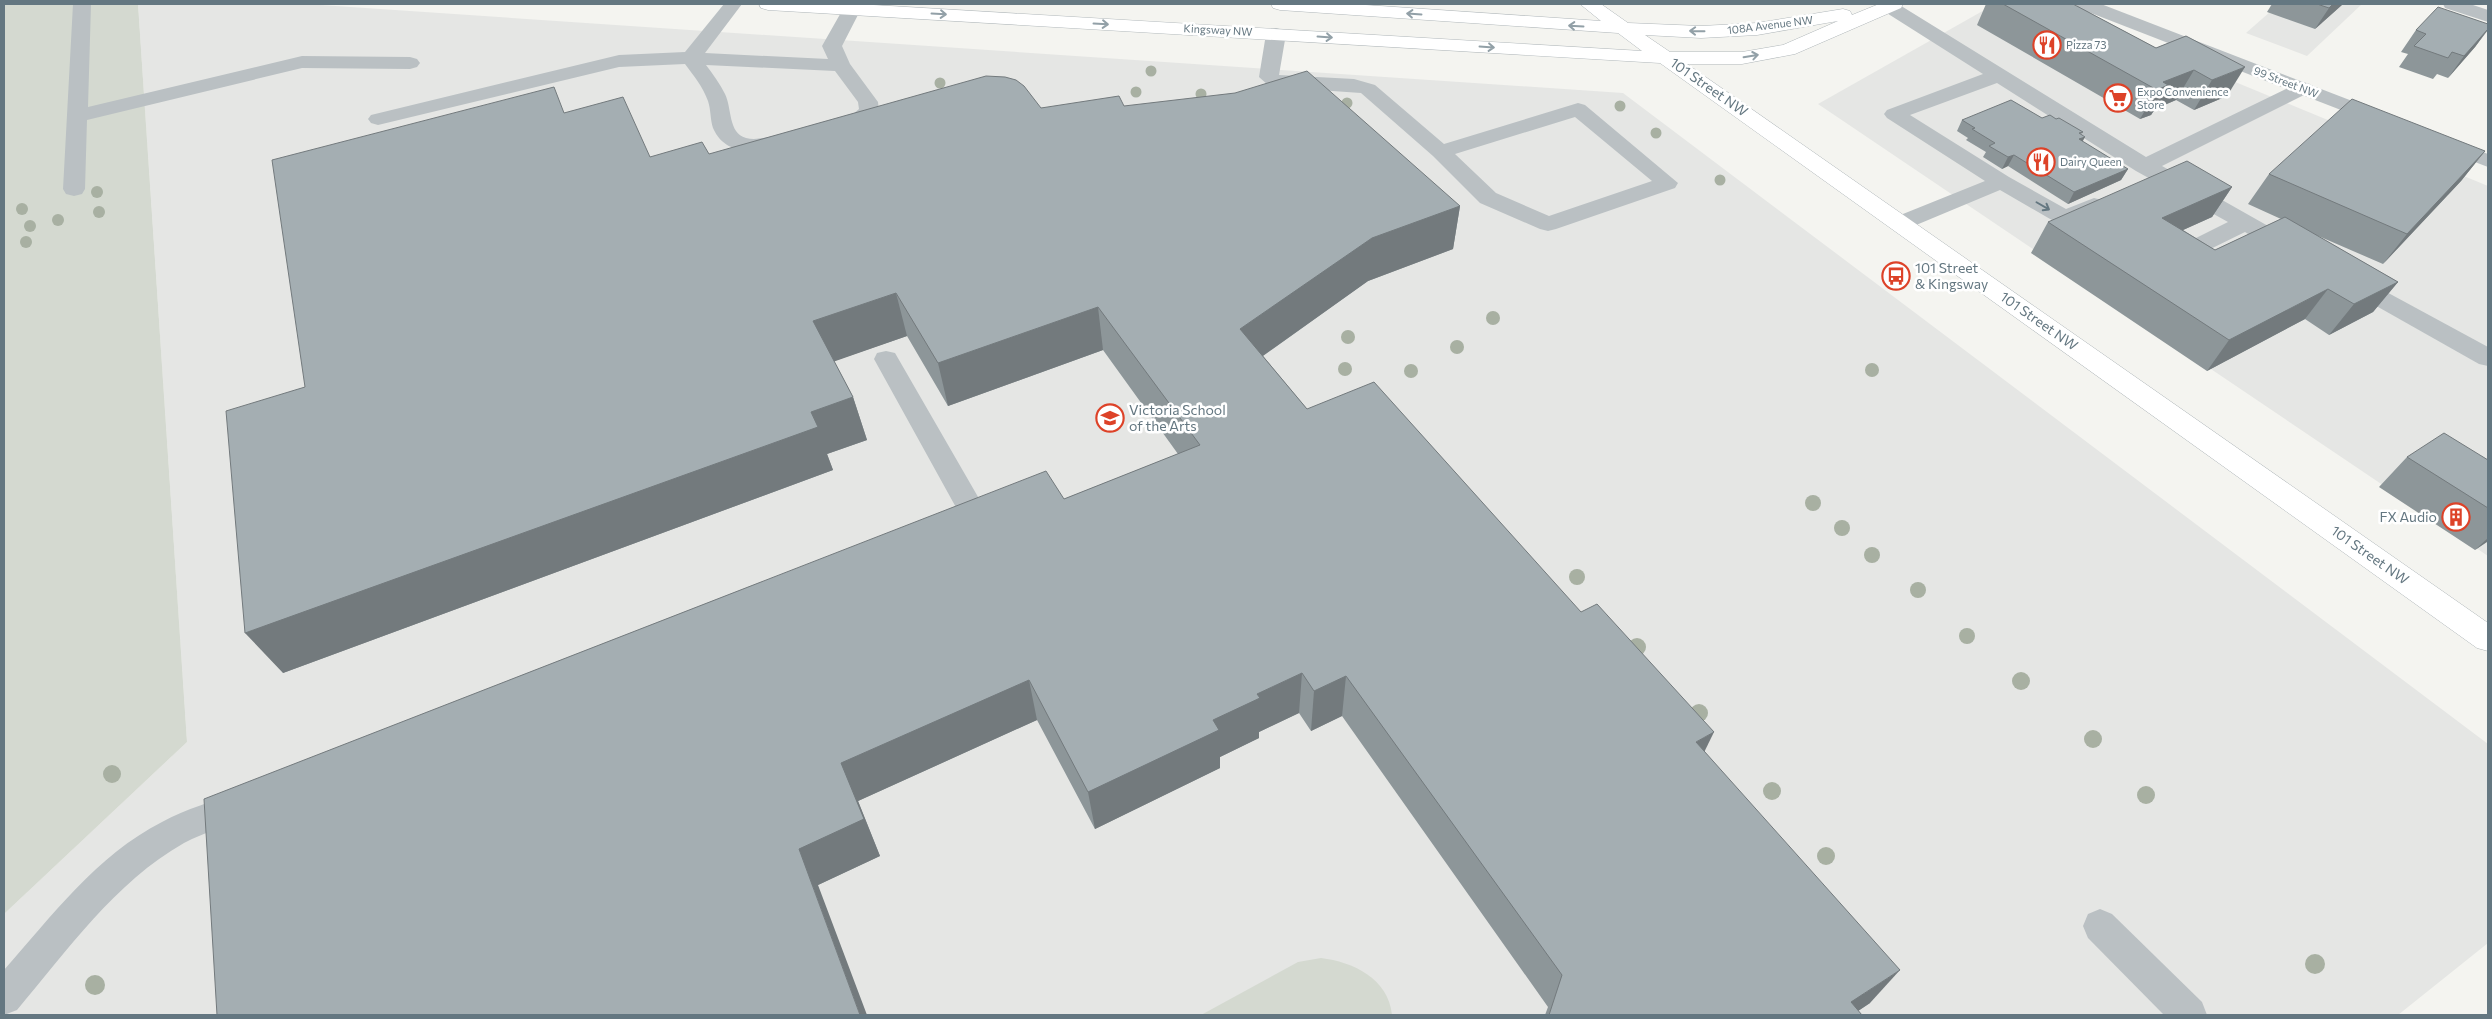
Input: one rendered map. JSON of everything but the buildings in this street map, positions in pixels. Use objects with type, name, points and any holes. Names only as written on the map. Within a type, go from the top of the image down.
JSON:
[{"type":"main road","name":"Kingsway NW","points":[[768,4],[1667,58]]},
{"type":"main road","points":[[1280,4],[1544,24],[1625,28]]},
{"type":"main road","name":"101 Street NW","points":[[1589,4],[2488,639]]},
{"type":"main road","name":"108A Avenue NW","points":[[1625,28],[1701,32],[1756,29],[1889,6]]},
{"type":"main road","name":"108A Avenue NW","points":[[1667,58],[1742,58],[1788,50],[1889,6]]},
{"type":"street","points":[[74,189],[82,4]]},
{"type":"street","points":[[691,58],[733,4]]},
{"type":"street","name":"99 Street NW","points":[[2084,4],[2396,125]]},
{"type":"street","points":[[2452,4],[2488,16]]},
{"type":"street","points":[[1889,6],[2062,117],[2141,175],[2245,223],[2306,257]]},
{"type":"street","points":[[821,129],[859,119],[869,111],[868,102],[842,66],[832,46],[852,9]]},
{"type":"street","points":[[1276,34],[1269,77],[1275,81],[1354,85],[1368,88],[1488,198],[1548,224],[1667,183],[1578,109],[1440,152]]},
{"type":"street","points":[[691,58],[713,91],[719,103],[721,122],[731,138],[743,146],[763,145],[792,137]]},
{"type":"street","points":[[378,119],[619,61],[691,58],[842,66]]},
{"type":"street","points":[[78,116],[302,62],[410,63]]},
{"type":"street","points":[[1997,76],[1894,114],[2001,182],[2065,218],[2114,196]]},
{"type":"street","points":[[2141,175],[2303,88]]},
{"type":"street","points":[[2424,135],[2488,161]]},
{"type":"street","points":[[1901,223],[2001,182]]},
{"type":"street","points":[[2178,256],[2245,223]]},
{"type":"street","points":[[2332,271],[2488,358]]},
{"type":"street","points":[[886,359],[975,516],[929,534]]},
{"type":"street","points":[[4,997],[96,892],[133,860],[173,833],[265,796]]},
{"type":"street","points":[[2100,926],[2189,1015]]},
{"type":"shaded area","points":[[4,4],[138,4],[187,742],[4,914]]},
{"type":"shaded area","name":"Victoria School of the Arts","points":[[138,4],[306,4],[1623,93],[2488,744],[2488,943],[2398,1015],[4,1015],[4,914],[187,742]]},
{"type":"shaded area","points":[[1995,4],[2046,4],[2488,186],[2488,556],[1818,104]]},
{"type":"shaded area","points":[[2279,4],[2362,4],[2307,56],[2246,33]]},
{"type":"shaded area","points":[[1321,958],[1345,963],[1367,974],[1384,991],[1392,1015],[1201,1015],[1298,962]]},
{"type":"place","name":"Pizza 73","points":[[2047,45]]},
{"type":"place","name":"Expo Convenience Store","points":[[2118,98]]},
{"type":"place","name":"Dairy Queen","points":[[2041,162]]},
{"type":"place","name":"101 Street & Kingsway","points":[[1896,276]]},
{"type":"place","name":"Victoria School of the Arts","points":[[1110,418]]},
{"type":"place","name":"FX Audio","points":[[2456,517]]}]
